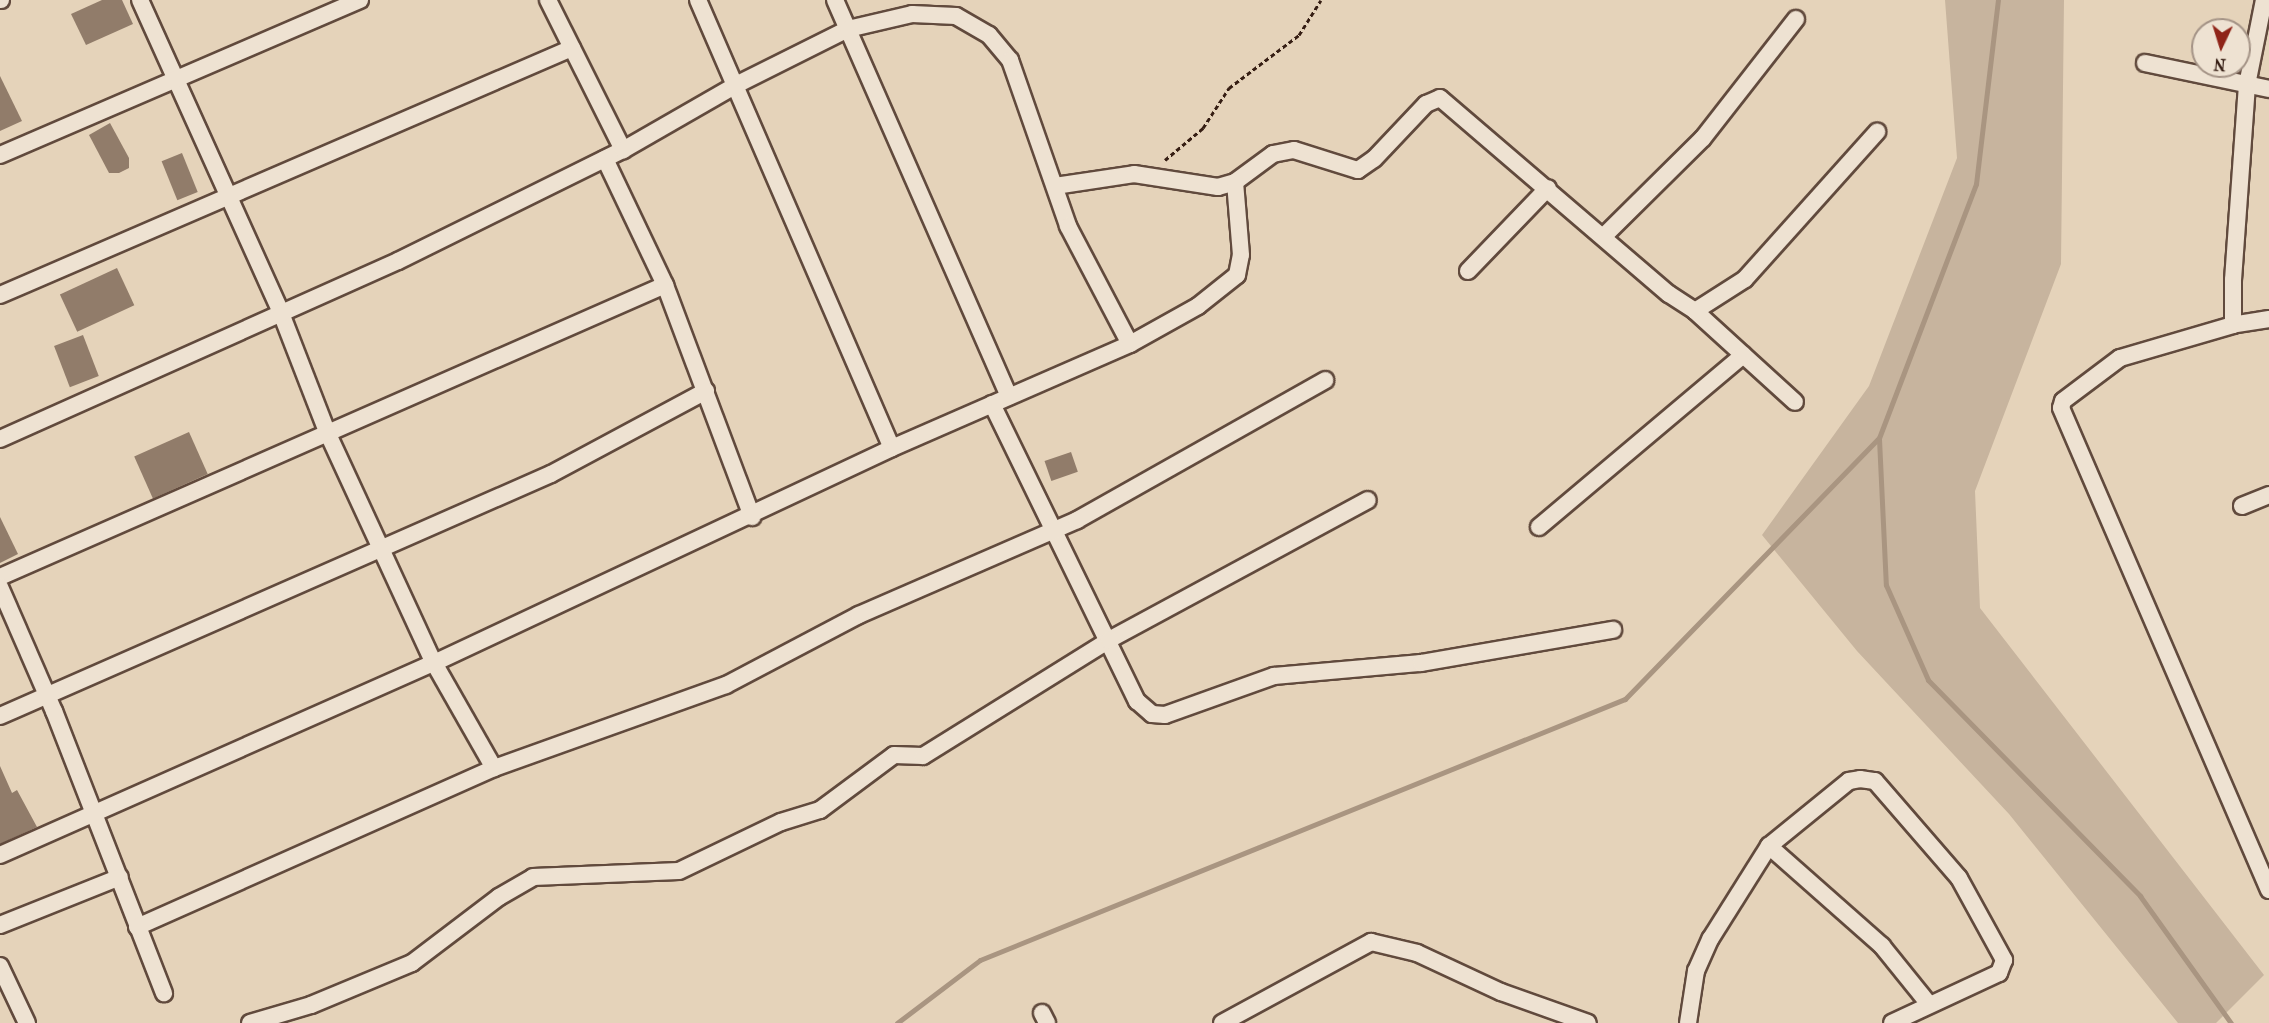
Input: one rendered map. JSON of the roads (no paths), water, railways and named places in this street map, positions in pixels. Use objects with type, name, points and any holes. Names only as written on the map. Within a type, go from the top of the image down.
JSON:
[{"type":"street","points":[[140,0],[178,79],[281,313],[328,434],[434,663],[494,768]]},
{"type":"street","points":[[0,155],[360,0]]},
{"type":"street","points":[[548,0],[623,150]]},
{"type":"street","points":[[698,0],[892,448]]},
{"type":"street","points":[[836,0],[1009,396]]},
{"type":"street","points":[[2234,325],[2233,280],[2247,85],[2264,0]]},
{"type":"street","points":[[0,439],[398,261],[623,150],[736,85],[848,29],[912,14],[937,12],[956,16],[989,35],[1010,60],[1068,226],[1130,344]]},
{"type":"street","points":[[1604,236],[1703,138],[1796,19]]},
{"type":"street","points":[[0,295],[572,48]]},
{"type":"street","points":[[2145,63],[2269,89]]},
{"type":"street","points":[[1055,186],[1134,174],[1206,187],[1235,182],[1273,154],[1294,150],[1358,170],[1374,159],[1426,104],[1440,99],[1548,188],[1669,294],[1695,311],[1795,402]]},
{"type":"street","points":[[1695,311],[1745,279],[1877,132]]},
{"type":"street","points":[[605,159],[665,285],[752,516]]},
{"type":"street","points":[[0,855],[434,663],[752,516],[892,448],[1130,344],[1198,306],[1237,275],[1241,255],[1235,182]]},
{"type":"street","points":[[1468,271],[1548,188]]},
{"type":"street","points":[[0,577],[665,285]]},
{"type":"street","points":[[2269,319],[2234,325],[2120,358],[2063,401],[2061,408],[2264,865],[2269,890]]},
{"type":"street","points":[[1539,527],[1743,355]]},
{"type":"street","points":[[137,927],[494,768],[726,685],[859,615],[1056,529],[1325,380]]},
{"type":"street","points":[[0,716],[381,546],[551,474],[706,391]]},
{"type":"street","points":[[992,404],[1056,529],[1143,710],[1165,715],[1274,676],[1420,663],[1613,630]]},
{"type":"street","points":[[2242,506],[2269,495]]},
{"type":"street","points":[[250,1023],[311,1005],[412,963],[499,897],[533,877],[678,872],[781,822],[820,810],[894,755],[901,753],[913,759],[923,756],[1109,640],[1368,500]]},
{"type":"street","points":[[0,587],[47,695],[164,993]]},
{"type":"street","points":[[1688,1023],[1696,970],[1706,949],[1769,846],[1849,781],[1875,781],[1959,879],[2004,960],[1999,973],[1928,1003],[1892,1023]]},
{"type":"street","points":[[1769,846],[1882,946],[1928,1003]]},
{"type":"street","points":[[0,925],[120,877]]},
{"type":"street","points":[[1222,1023],[1371,942],[1417,953],[1501,992],[1588,1023]]},
{"type":"street","points":[[0,966],[27,1023]]},
{"type":"waterway","points":[[897,1023],[980,960],[1625,699],[1879,438],[1976,184],[1998,0]]},
{"type":"waterway","points":[[1879,439],[1886,585],[1928,680],[2140,896],[2231,1023]]}]
